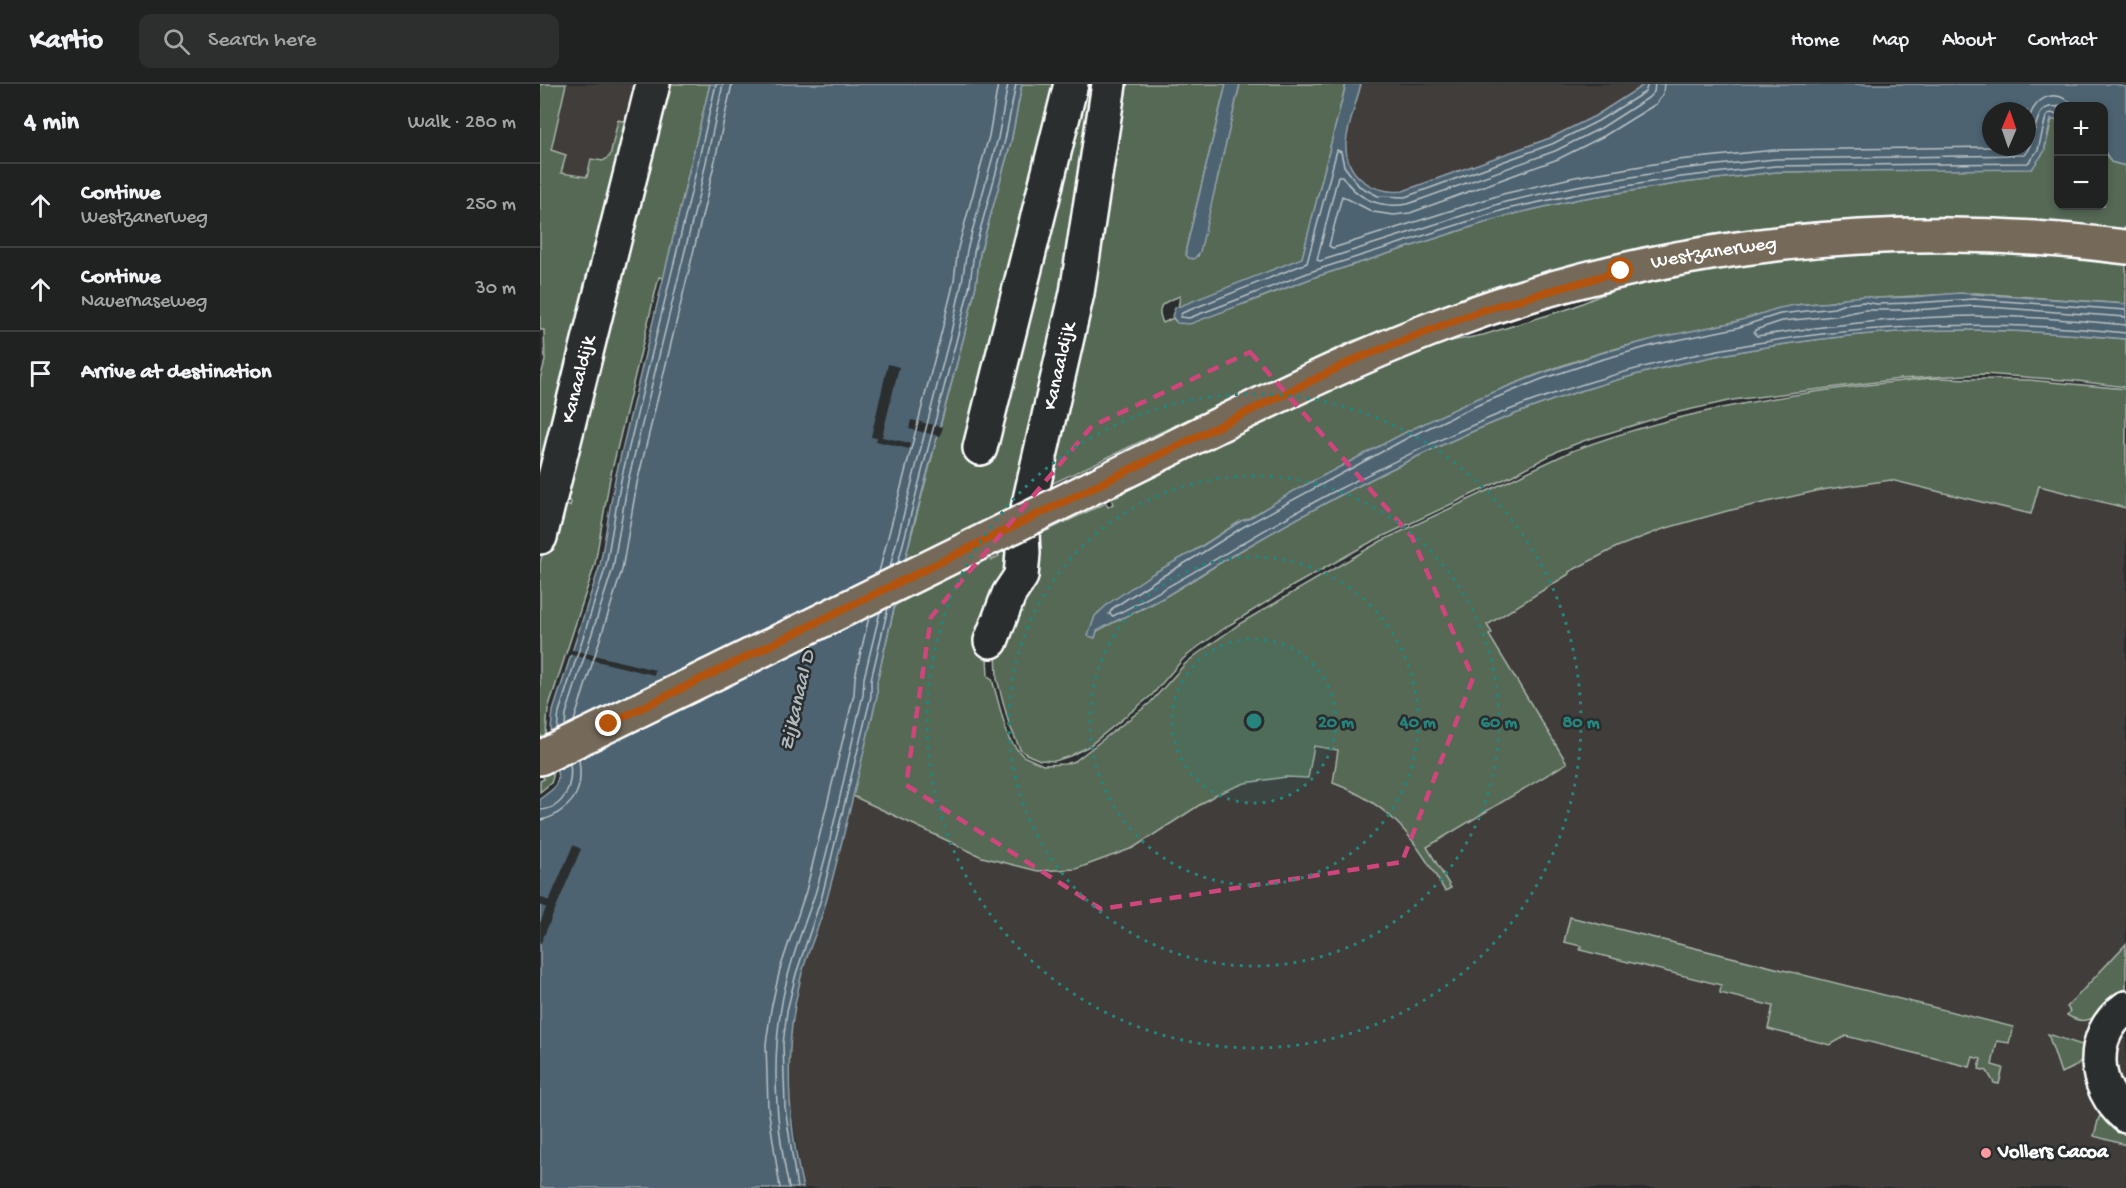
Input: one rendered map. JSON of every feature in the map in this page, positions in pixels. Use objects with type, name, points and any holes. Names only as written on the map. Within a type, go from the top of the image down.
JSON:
[{"type":"main road","name":"Westzanerweg","points":[[540,758],[1356,359],[1483,310],[1621,271],[1799,241],[1871,236],[1978,236],[2059,240],[2126,247]]},
{"type":"street","name":"Kanaaldijk","points":[[540,537],[653,84]]},
{"type":"street","points":[[980,448],[1071,84]]},
{"type":"street","name":"Kanaaldijk","points":[[991,641],[1009,594],[1021,576],[1022,535],[1077,294],[1109,84]]},
{"type":"street","points":[[2126,1008],[2107,1030],[2100,1046],[2098,1063],[2101,1081],[2108,1096],[2126,1116]]},
{"type":"highlighted area","points":[[1250,352],[1412,537],[1473,678],[1402,862],[1101,909],[906,785],[931,617],[1092,426]]},
{"type":"shaded area","points":[[540,84],[633,84],[595,264],[540,255]]},
{"type":"shaded area","points":[[1356,84],[1645,84],[1595,116],[1550,138],[1411,189],[1329,194]]},
{"type":"shaded area","points":[[1891,480],[2031,514],[2038,486],[2126,508],[2126,1188],[803,1188],[791,1106],[789,1043],[801,976],[827,898],[853,796],[982,857],[1133,848],[1248,774],[1294,713],[1617,547],[1663,529],[1727,511],[1821,490]]},
{"type":"green space","points":[[540,84],[566,84],[551,150],[566,155],[561,173],[587,177],[591,159],[603,161],[610,156],[618,120],[637,125],[540,512],[540,379],[545,361],[544,330],[540,330]]},
{"type":"green space","points":[[663,84],[710,84],[664,278],[659,277],[610,478],[595,564],[548,709],[546,735],[553,777],[551,783],[540,792],[540,781],[544,779],[540,771],[540,563],[555,503],[570,506],[571,502],[566,499]]},
{"type":"green space","points":[[1022,84],[1102,84],[1022,505],[904,563],[964,336],[976,285],[980,253],[1011,142]]},
{"type":"green space","points":[[1115,84],[1226,84],[1186,249],[1198,256],[1240,84],[1346,84],[1302,259],[1178,308],[1180,296],[1170,300],[1161,307],[1163,323],[1173,318],[1175,321],[1247,303],[1315,277],[1509,215],[1579,199],[1682,183],[1776,172],[1835,171],[2000,156],[2036,156],[2036,153],[2044,152],[2052,119],[2054,120],[2054,210],[2108,210],[2108,157],[2111,162],[2126,166],[2126,230],[1995,218],[1902,217],[1788,225],[1641,247],[1352,341],[1039,490]]},
{"type":"green space","points":[[1900,251],[2030,253],[2126,263],[2126,304],[1975,293],[1858,297],[1828,303],[1801,304],[1597,354],[1527,378],[1459,407],[1392,440],[1241,521],[1134,587],[1098,613],[1095,637],[1097,631],[1161,599],[1280,528],[1421,455],[1531,408],[1637,374],[1751,350],[1809,341],[1867,334],[1996,330],[2126,339],[2126,387],[1984,374],[1900,379],[1733,400],[1670,414],[1586,440],[1560,450],[1513,475],[1371,542],[1291,587],[1198,647],[1183,659],[1152,695],[1089,746],[1055,761],[1040,760],[1020,749],[1009,724],[997,679],[996,648],[1035,580],[1039,565],[1029,539],[1106,503],[1108,507],[1113,504],[1111,499],[1119,496],[1118,494],[1181,460],[1344,382],[1436,344],[1483,335],[1571,308],[1615,289],[1684,274],[1788,259]]},
{"type":"green space","points":[[1932,378],[2029,380],[2126,389],[2126,508],[2039,486],[2031,514],[1891,480],[1821,490],[1727,511],[1663,529],[1617,547],[1569,572],[1487,625],[1492,633],[1489,635],[1567,763],[1427,847],[1451,888],[1445,891],[1412,840],[1387,813],[1354,792],[1333,783],[1338,750],[1314,746],[1308,778],[1286,777],[1245,783],[1215,795],[1133,848],[1076,869],[1038,871],[982,857],[853,796],[877,696],[877,681],[895,605],[990,557],[992,560],[999,556],[998,554],[1014,546],[987,655],[988,676],[992,679],[1009,739],[1023,756],[1043,765],[1065,764],[1075,761],[1150,703],[1185,664],[1241,623],[1381,541],[1572,451],[1660,423],[1750,402],[1841,388]]},
{"type":"green space","points":[[1570,917],[2013,1027],[2009,1043],[1997,1041],[1992,1065],[2003,1068],[1999,1084],[1994,1083],[1987,1071],[1979,1069],[1981,1059],[1973,1057],[1970,1067],[1846,1036],[1830,1045],[1768,1029],[1773,1006],[1720,993],[1721,985],[1580,950],[1581,946],[1564,942]]},
{"type":"green space","points":[[2126,944],[2126,989],[2092,1018],[2077,1020],[2067,1015],[2070,1011],[2067,1007]]},
{"type":"green space","points":[[2048,1034],[2082,1045],[2082,1060],[2071,1069],[2061,1073]]},
{"type":"green space","points":[[2103,1116],[2126,1134],[2126,1145],[2094,1136],[2099,1117]]},
{"type":"water","name":"Zijkanaal D","points":[[710,84],[1022,84],[1011,142],[980,253],[976,285],[964,336],[912,530],[877,681],[877,696],[847,821],[825,905],[804,967],[795,1003],[791,1030],[789,1083],[793,1135],[803,1188],[540,1188],[540,799],[554,788],[558,779],[551,729],[553,711],[600,565],[615,479]]},
{"type":"water","points":[[1226,84],[1240,84],[1200,252],[1194,259],[1186,255],[1186,249]]},
{"type":"water","points":[[1346,84],[1361,84],[1346,144],[1350,166],[1363,181],[1382,190],[1392,191],[1403,191],[1550,138],[1595,116],[1645,84],[2115,84],[2126,87],[2126,166],[2111,162],[2108,157],[2108,102],[2054,102],[2054,120],[2051,119],[2044,152],[2032,169],[1776,172],[1682,183],[1579,199],[1509,215],[1315,277],[1190,324],[1177,323],[1172,316],[1175,308],[1302,258]]},
{"type":"water","points":[[1959,293],[2126,304],[2126,339],[1978,330],[1867,334],[1751,350],[1637,374],[1531,408],[1421,455],[1280,528],[1161,599],[1097,631],[1095,638],[1088,636],[1095,616],[1109,603],[1152,574],[1292,492],[1408,431],[1476,399],[1598,354],[1657,338],[1735,322],[1779,308],[1864,296],[1913,297]]},
{"type":"pier","points":[[888,364],[899,367],[882,437],[910,443],[909,449],[876,441],[877,438],[871,437]]},
{"type":"pier","points":[[911,420],[943,427],[940,436],[909,429]]},
{"type":"pier","points":[[569,649],[655,670],[654,675],[568,654]]},
{"type":"pier","points":[[573,845],[581,849],[540,945],[540,923],[546,908],[540,905],[540,897],[549,901]]},
{"type":"place","name":"Vollers Cacoa","points":[[1986,1153]]},
{"type":"route","points":[[609,724],[1356,359],[1483,310],[1621,271]]}]
